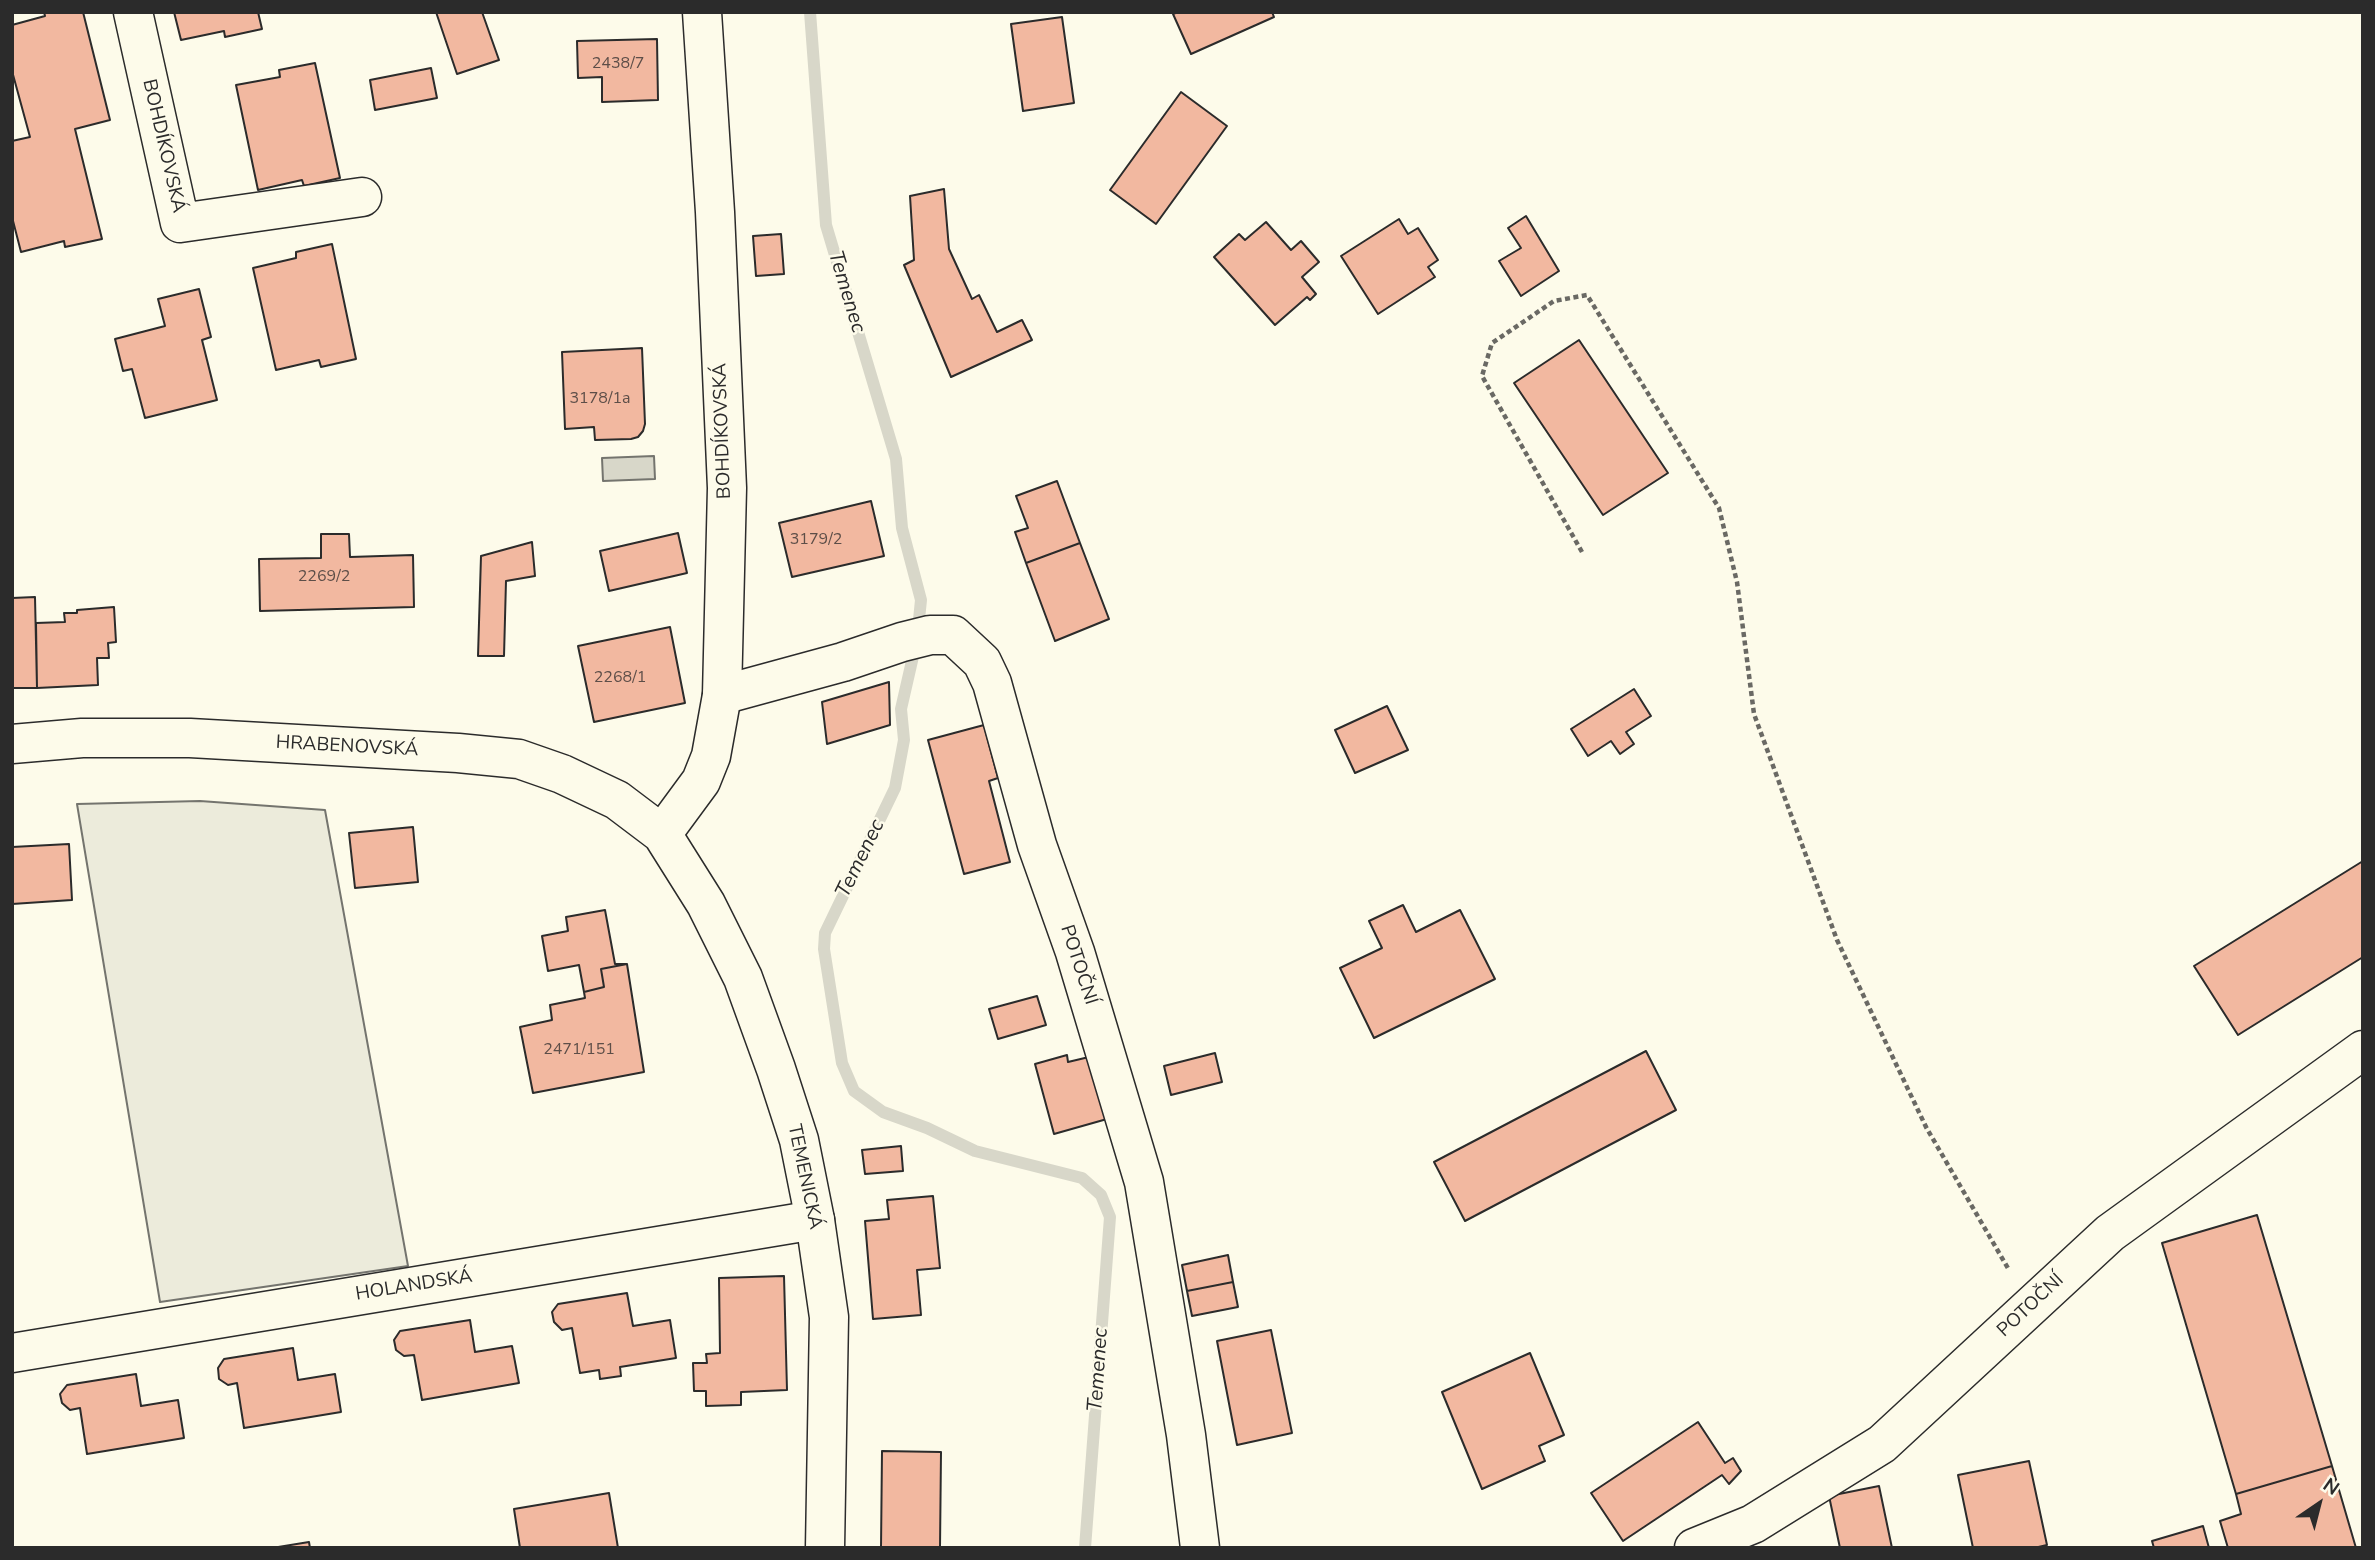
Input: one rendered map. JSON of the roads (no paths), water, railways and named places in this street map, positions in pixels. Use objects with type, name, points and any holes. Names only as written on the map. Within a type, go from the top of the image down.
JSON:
[{"type":"street","name":"BOHDÍKOVSKÁ","points":[[133,12],[180,223],[362,197]]},
{"type":"street","name":"BOHDÍKOVSKÁ","points":[[662,834],[701,781],[710,756],[722,695],[727,488],[715,212],[702,12]]},
{"type":"street","name":"POTOČNÍ","points":[[722,695],[916,639],[953,635],[982,662],[992,683],[1037,845],[1075,952],[1144,1182],[1186,1436],[1200,1548]]},
{"type":"street","name":"HRABENOVSKÁ","points":[[12,744],[82,738],[190,738],[458,753],[519,760],[562,774],[617,800],[662,834]]},
{"type":"street","name":"TEMENICKÁ","points":[[662,834],[706,904],[743,978],[799,1140],[830,1317],[825,1548]]},
{"type":"street","name":"POTOČNÍ","points":[[1694,1548],[1753,1524],[1882,1444],[2110,1233],[2363,1050]]},
{"type":"street","name":"HOLANDSKÁ","points":[[12,1353],[815,1220]]},
{"type":"waterway","name":"Temenec","points":[[810,12],[826,225],[896,459],[902,528],[921,600],[917,639],[901,709],[904,740],[895,788],[825,933],[824,949],[842,1063],[854,1091],[883,1112],[927,1128],[975,1151],[1082,1178],[1101,1195],[1110,1217],[1085,1548]]}]
